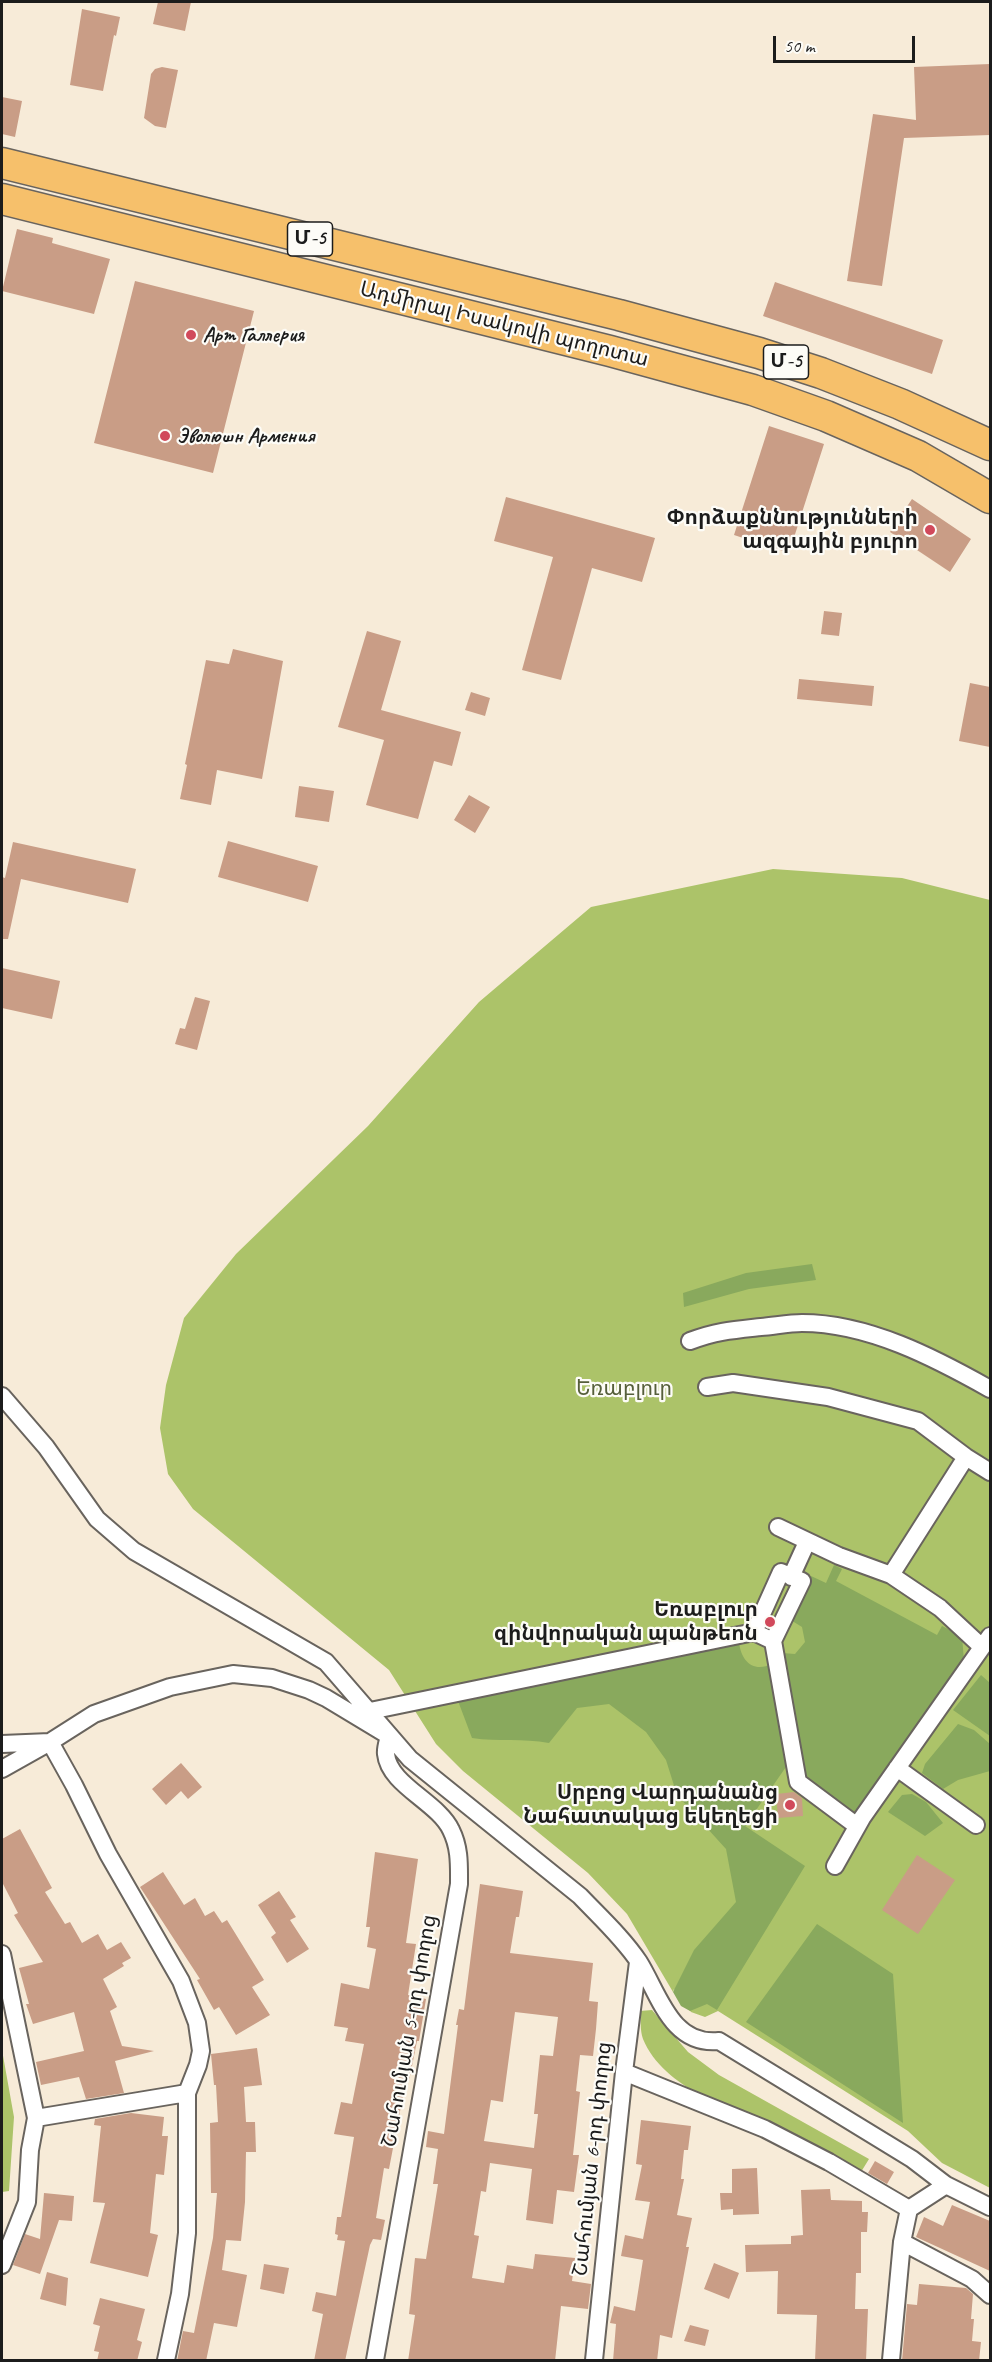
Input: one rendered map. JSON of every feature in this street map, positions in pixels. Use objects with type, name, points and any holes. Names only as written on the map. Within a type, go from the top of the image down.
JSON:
[{"type":"highway","name":"Ադմիրալ Իսակովի պողոտա","points":[[2,163],[662,326],[821,373],[949,425],[990,445]]},
{"type":"highway","name":"Ադմիրալ Իսակովի պողոտա","points":[[2,199],[610,351],[744,387],[826,416],[930,462],[990,498]]},
{"type":"highway","points":[[930,462],[949,425]]},
{"type":"street","points":[[690,1341],[716,1331],[802,1323],[843,1328],[900,1344],[948,1365],[990,1389]]},
{"type":"street","points":[[707,1387],[733,1383],[828,1397],[918,1421],[990,1472]]},
{"type":"street","points":[[2,1396],[46,1447],[97,1519],[114,1537],[134,1551],[326,1662],[410,1759],[580,1896],[638,1962],[665,2013],[697,2040],[708,2042],[719,2040],[912,2159],[946,2185],[990,2206]]},
{"type":"street","points":[[891,1575],[966,1457]]},
{"type":"street","points":[[778,1527],[807,1542],[891,1575],[986,1641],[857,1826],[835,1866]]},
{"type":"street","points":[[791,1577],[807,1542]]},
{"type":"street","points":[[754,1632],[781,1572],[802,1581],[774,1641],[798,1782],[857,1826]]},
{"type":"street","points":[[370,1711],[754,1632],[774,1641]]},
{"type":"street","points":[[2,1769],[94,1714],[170,1687],[233,1674],[272,1678],[309,1690],[389,1736]]},
{"type":"street","name":"Շահումյան 5-րդ փողոց","points":[[375,2361],[459,1884],[459,1852],[451,1829],[440,1812],[418,1796],[394,1773],[386,1754],[389,1736]]},
{"type":"street","points":[[2,1744],[50,1742]]},
{"type":"street","points":[[50,1742],[108,1854],[181,1981],[197,2022],[201,2051],[187,2093],[187,2233],[180,2294],[166,2361]]},
{"type":"street","points":[[897,1768],[975,1825]]},
{"type":"street","points":[[2,1954],[36,2118],[30,2150],[27,2202],[2,2265]]},
{"type":"street","name":"Շահումյան 6-րդ փողոց","points":[[594,2361],[624,2072],[638,1962]]},
{"type":"street","points":[[624,2072],[765,2129],[829,2162],[909,2209]]},
{"type":"street","points":[[36,2118],[187,2093]]},
{"type":"street","points":[[891,2361],[902,2242],[909,2209],[946,2185]]},
{"type":"street","points":[[902,2242],[972,2279],[990,2295]]},
{"type":"green space","name":"Եռաբլուր","points":[[773,869],[902,878],[990,900],[990,2188],[942,2163],[908,2131],[718,2011],[705,2017],[691,2012],[674,1989],[673,1992],[627,1914],[588,1873],[463,1771],[436,1744],[389,1670],[193,1509],[168,1474],[160,1428],[166,1385],[184,1318],[236,1254],[368,1126],[479,1002],[591,907]]},
{"type":"green space","points":[[812,1264],[816,1280],[749,1289],[684,1307],[683,1293],[746,1273]]},
{"type":"green space","points":[[834,1565],[842,1569],[836,1581],[937,1635],[942,1626],[962,1636],[964,1661],[854,1813],[802,1775],[782,1653],[795,1654],[805,1642],[802,1627],[789,1619],[811,1576],[826,1583]]},
{"type":"green space","points":[[739,1642],[742,1655],[749,1664],[759,1667],[772,1664],[788,1764],[745,1826],[805,1866],[717,2010],[707,2004],[690,2011],[681,2006],[673,1992],[694,1950],[736,1902],[726,1849],[677,1795],[666,1760],[646,1732],[609,1704],[577,1708],[549,1743],[472,1738],[455,1693]]},
{"type":"green space","points":[[981,1675],[990,1683],[990,1736],[953,1710]]},
{"type":"green space","points":[[958,1724],[974,1730],[990,1744],[990,1771],[958,1780],[943,1789],[922,1773],[925,1764]]},
{"type":"green space","points":[[912,1794],[926,1802],[943,1823],[925,1836],[888,1812],[902,1795]]},
{"type":"green space","points":[[817,1924],[893,1974],[903,2123],[746,2022]]},
{"type":"green space","points":[[652,2010],[688,2052],[719,2075],[869,2159],[861,2172],[700,2095],[674,2078],[659,2064],[643,2039],[640,2011]]},
{"type":"green space","points":[[2,2050],[14,2117],[9,2191],[2,2192]]},
{"type":"building","points":[[158,2],[191,2],[185,31],[153,24]]},
{"type":"building","points":[[82,9],[120,17],[116,36],[114,35],[103,91],[70,85]]},
{"type":"building","points":[[990,64],[990,135],[904,138],[882,286],[847,281],[873,114],[916,120],[914,67]]},
{"type":"building","points":[[162,67],[178,70],[166,128],[155,126],[144,118],[151,74],[155,69]]},
{"type":"building","points":[[2,97],[22,101],[15,137],[2,134]]},
{"type":"building","points":[[17,229],[53,238],[52,243],[110,259],[94,314],[2,291]]},
{"type":"building","points":[[135,281],[254,311],[213,473],[94,443]]},
{"type":"building","points":[[775,282],[943,340],[932,374],[763,316]]},
{"type":"building","points":[[769,426],[824,444],[789,553],[734,535]]},
{"type":"building","points":[[506,497],[655,538],[642,582],[592,568],[561,680],[522,670],[553,557],[494,541]]},
{"type":"building","points":[[912,499],[971,539],[950,572],[890,532],[896,522],[890,513],[904,511]]},
{"type":"building","points":[[824,611],[842,613],[839,636],[821,634]]},
{"type":"building","points":[[367,631],[401,641],[381,710],[461,732],[452,766],[434,761],[418,819],[366,805],[384,740],[338,727]]},
{"type":"building","points":[[233,649],[283,661],[262,779],[217,770],[211,805],[180,799],[206,660],[229,664]]},
{"type":"building","points":[[799,679],[874,686],[872,706],[797,699]]},
{"type":"building","points":[[970,683],[990,687],[990,747],[959,741]]},
{"type":"building","points":[[471,692],[490,698],[485,716],[465,710]]},
{"type":"building","points":[[299,786],[334,791],[329,822],[295,817]]},
{"type":"building","points":[[469,795],[490,807],[475,833],[454,820]]},
{"type":"building","points":[[228,841],[318,866],[308,902],[218,877]]},
{"type":"building","points":[[13,842],[136,869],[128,903],[21,879],[8,939],[2,939],[2,877],[5,878]]},
{"type":"building","points":[[2,968],[60,981],[52,1019],[2,1008]]},
{"type":"building","points":[[195,997],[210,1001],[197,1050],[175,1044],[180,1028],[185,1029]]},
{"type":"building","points":[[181,1763],[202,1787],[188,1799],[181,1791],[166,1805],[152,1789]]},
{"type":"building","name":"Սրբոց Վարդանանց Նահատակաց եկեղեցի","points":[[794,1792],[802,1798],[803,1816],[778,1818],[776,1794]]},
{"type":"building","points":[[20,1829],[52,1888],[45,1892],[65,1924],[70,1922],[82,1943],[98,1934],[107,1950],[121,1942],[131,1958],[122,1963],[124,1966],[103,1979],[117,2007],[110,2011],[122,2046],[154,2051],[115,2061],[124,2093],[86,2099],[79,2077],[41,2085],[36,2062],[84,2051],[74,2012],[33,2024],[26,2004],[29,2004],[19,1968],[43,1962],[14,1915],[18,1913],[2,1882],[2,1839]]},
{"type":"building","points":[[375,1852],[418,1859],[406,1943],[416,1944],[408,1995],[426,1999],[419,2041],[417,2041],[409,2081],[406,2080],[389,2169],[384,2168],[376,2218],[385,2220],[381,2240],[373,2239],[370,2245],[345,2361],[314,2361],[323,2314],[312,2311],[316,2292],[336,2296],[345,2241],[337,2240],[338,2235],[335,2234],[337,2217],[341,2217],[354,2137],[334,2134],[341,2102],[352,2104],[364,2044],[345,2041],[348,2028],[334,2026],[341,1983],[369,1989],[376,1949],[367,1947],[370,1927],[366,1927]]},
{"type":"building","points":[[917,1855],[955,1880],[918,1934],[882,1910]]},
{"type":"building","points":[[163,1872],[184,1905],[195,1898],[205,1916],[214,1911],[222,1923],[227,1920],[264,1980],[252,1987],[270,2015],[236,2035],[219,2007],[214,2010],[197,1980],[200,1979],[140,1887]]},
{"type":"building","points":[[480,1884],[523,1891],[510,1953],[593,1963],[589,2001],[598,2002],[596,2029],[593,2056],[580,2055],[576,2091],[580,2092],[573,2155],[579,2155],[574,2192],[557,2190],[553,2224],[526,2220],[532,2169],[490,2163],[486,2192],[481,2191],[474,2235],[479,2236],[472,2278],[504,2283],[507,2265],[533,2269],[535,2254],[575,2258],[572,2281],[591,2284],[588,2309],[561,2306],[555,2361],[408,2361],[415,2315],[409,2314],[415,2258],[426,2259],[438,2184],[433,2184],[438,2149],[426,2147],[428,2131],[444,2134],[458,2025],[456,2025],[459,2009],[464,2010]],"holes":[[[515,2012],[558,2017],[553,2056],[540,2055],[534,2114],[538,2114],[534,2148],[484,2141],[491,2100],[503,2102]]]},
{"type":"building","points":[[279,1891],[296,1917],[290,1920],[309,1949],[287,1963],[271,1937],[276,1933],[258,1905]]},
{"type":"building","points":[[257,2048],[262,2085],[244,2087],[246,2122],[255,2122],[256,2152],[246,2152],[245,2202],[241,2241],[226,2240],[222,2270],[247,2275],[237,2327],[214,2323],[206,2361],[177,2361],[183,2331],[194,2333],[213,2238],[217,2193],[211,2193],[210,2123],[218,2122],[211,2054]]},
{"type":"building","points":[[131,2113],[164,2117],[162,2136],[168,2136],[164,2175],[156,2174],[150,2233],[158,2235],[148,2277],[90,2263],[105,2203],[93,2202],[101,2126],[94,2125],[95,2119]]},
{"type":"building","points":[[641,2120],[691,2126],[688,2150],[684,2150],[681,2179],[684,2179],[677,2215],[692,2218],[686,2247],[689,2247],[672,2338],[660,2335],[657,2361],[613,2361],[616,2324],[610,2323],[614,2306],[635,2311],[643,2260],[621,2256],[625,2235],[643,2239],[650,2202],[635,2200],[642,2165],[636,2164]]},
{"type":"building","points":[[875,2161],[894,2172],[887,2184],[868,2173]]},
{"type":"building","points":[[757,2168],[759,2214],[733,2215],[733,2209],[721,2210],[720,2193],[732,2193],[732,2169]]},
{"type":"building","points":[[830,2189],[831,2200],[862,2201],[862,2212],[868,2212],[867,2232],[861,2232],[861,2273],[856,2273],[855,2309],[868,2309],[866,2361],[815,2361],[817,2315],[777,2314],[778,2271],[746,2272],[745,2245],[791,2244],[791,2236],[803,2235],[801,2190]]},
{"type":"building","points":[[44,2193],[74,2196],[72,2221],[59,2220],[40,2274],[13,2265],[25,2234],[40,2239]]},
{"type":"building","points":[[952,2205],[990,2221],[990,2271],[916,2237],[924,2217],[943,2226]]},
{"type":"building","points":[[714,2263],[739,2273],[729,2299],[704,2289]]},
{"type":"building","points":[[264,2264],[289,2268],[284,2294],[260,2289]]},
{"type":"building","points":[[47,2272],[68,2278],[66,2306],[40,2299]]},
{"type":"building","points":[[919,2284],[966,2288],[973,2294],[972,2341],[981,2342],[979,2361],[902,2361],[907,2304],[917,2305]]},
{"type":"building","points":[[100,2298],[145,2309],[137,2340],[142,2342],[137,2361],[97,2361],[99,2352],[94,2351],[100,2326],[93,2324]]},
{"type":"building","points":[[690,2325],[709,2330],[705,2346],[684,2341]]},
{"type":"place","name":"Арт Галлерия","points":[[191,335]]},
{"type":"place","name":"Эволюшн Армения","points":[[165,436]]},
{"type":"place","name":"Փորձաքննությունների ազգային բյուրո","points":[[930,530]]},
{"type":"place","name":"Եռաբլուր զինվորական պանթեոն","points":[[770,1622]]},
{"type":"place","name":"Սրբոց Վարդանանց Նահատակաց եկեղեցի","points":[[790,1805]]}]
